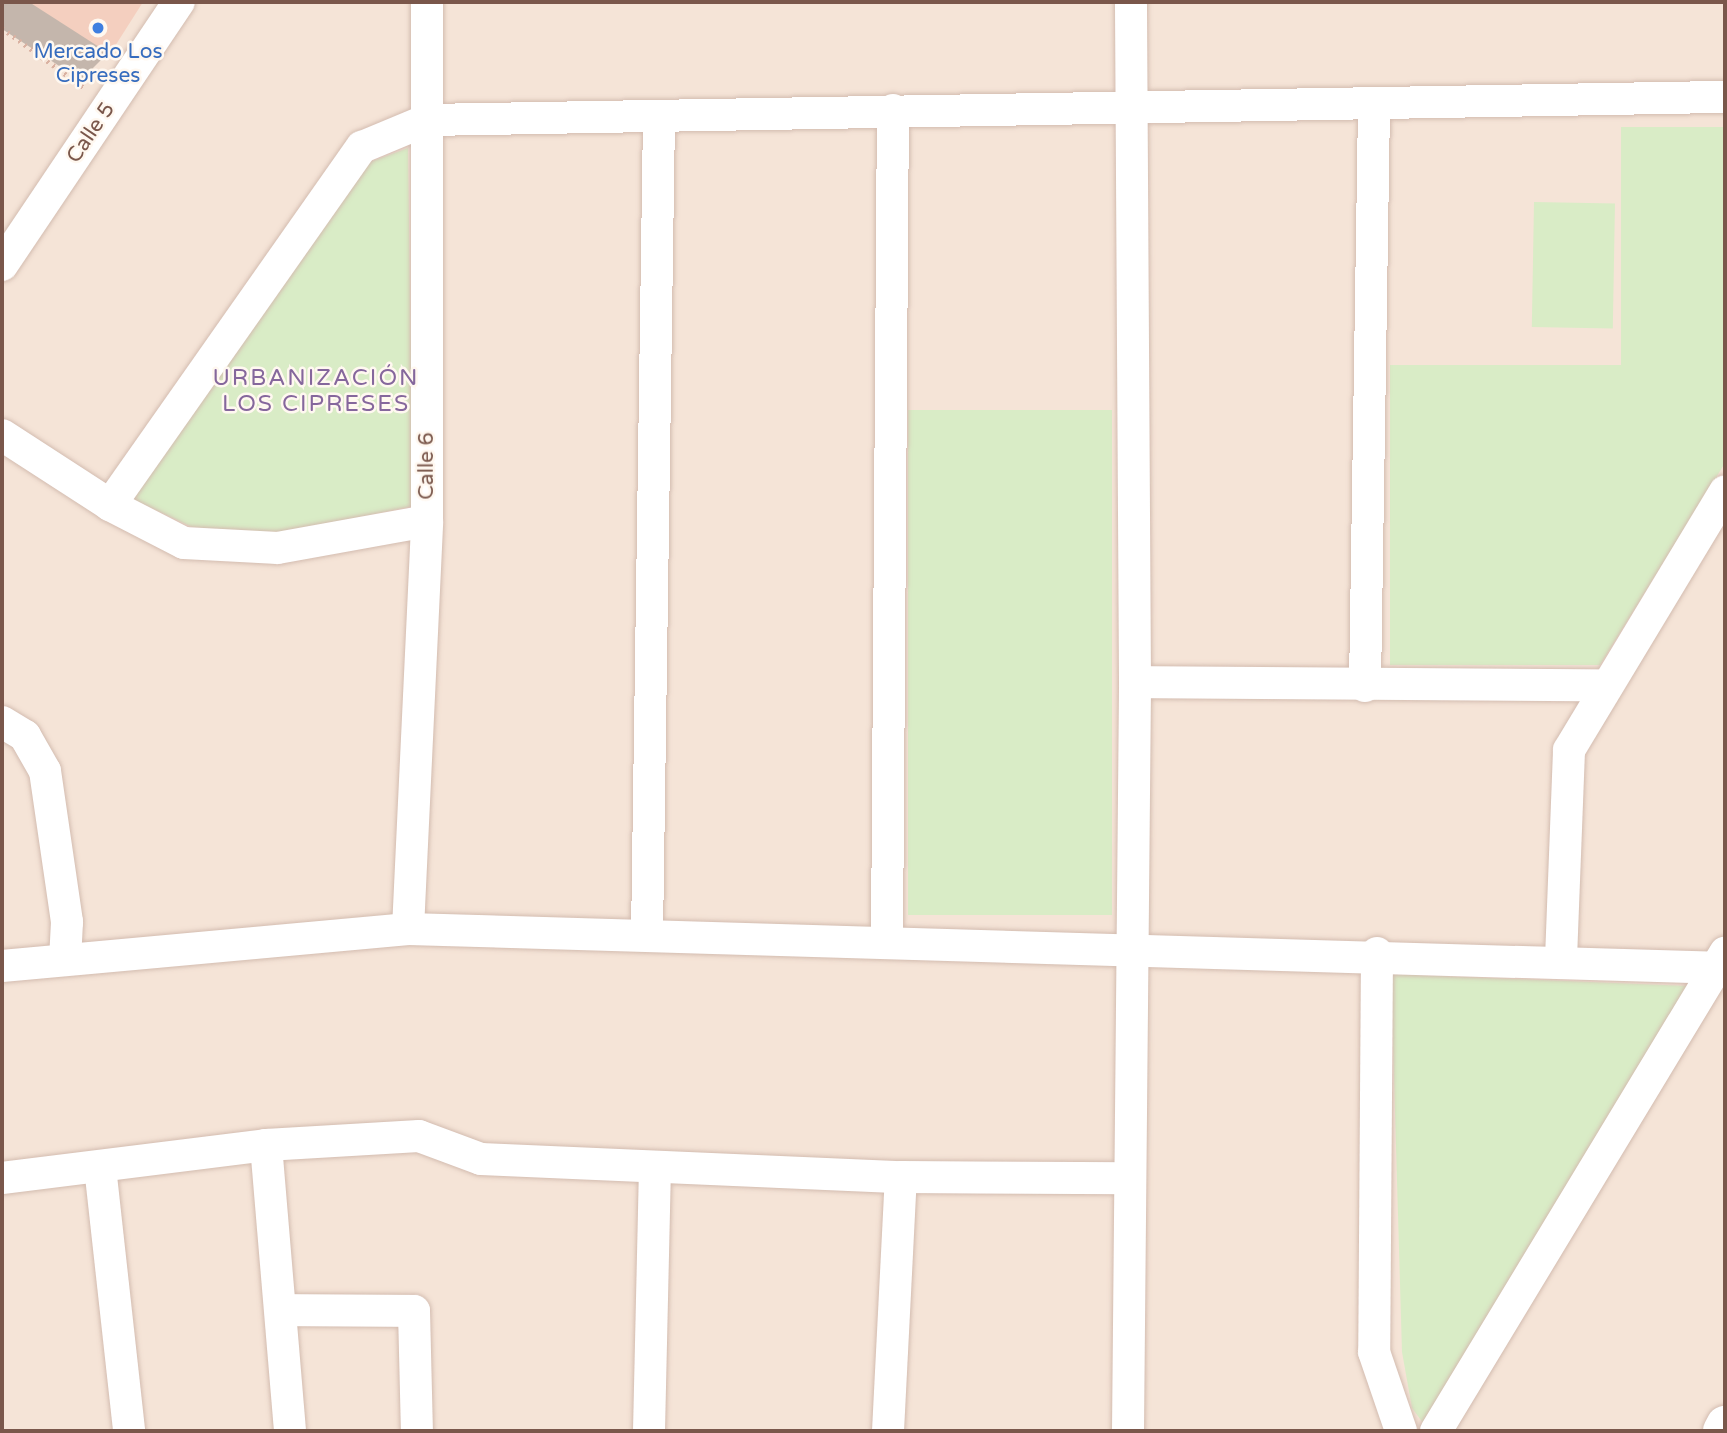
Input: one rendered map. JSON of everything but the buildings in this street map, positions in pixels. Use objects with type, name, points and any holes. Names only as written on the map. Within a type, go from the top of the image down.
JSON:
[{"type":"street","name":"Calle 5","points":[[2,265],[179,2]]},
{"type":"street","name":"Calle 6","points":[[408,929],[426,520],[427,2]]},
{"type":"street","points":[[1128,1431],[1135,682],[1131,2]]},
{"type":"street","points":[[110,505],[362,147],[427,120],[1132,105],[1374,104],[1725,97]]},
{"type":"street","points":[[1365,686],[1374,104]]},
{"type":"street","points":[[887,940],[893,110]]},
{"type":"street","points":[[647,935],[659,116]]},
{"type":"street","points":[[2,436],[110,505],[184,543],[278,548],[426,520]]},
{"type":"street","points":[[1561,959],[1569,750],[1603,685],[1725,491]]},
{"type":"street","points":[[1135,682],[1365,686],[1603,685]]},
{"type":"street","points":[[10,732],[45,771],[67,922],[65,957]]},
{"type":"street","points":[[2,966],[65,957],[408,929],[1723,961]]},
{"type":"street","points":[[1377,953],[1374,1352],[1401,1431]]},
{"type":"street","points":[[1436,1431],[1723,961]]},
{"type":"street","points":[[2,1178],[267,1145],[419,1136],[447,1142],[473,1159],[901,1177],[1129,1178]]},
{"type":"street","points":[[267,1145],[290,1431]]},
{"type":"street","points":[[100,1167],[129,1431]]},
{"type":"street","points":[[649,1431],[655,1168]]},
{"type":"street","points":[[888,1431],[901,1177]]},
{"type":"street","points":[[281,1310],[414,1311],[416,1431]]},
{"type":"street","points":[[1721,1431],[1725,1425]]},
{"type":"path","points":[[2,28],[109,106]]},
{"type":"shaded area","points":[[2,2],[1725,2],[1725,1431],[2,1431]]},
{"type":"green space","points":[[1621,127],[1725,127],[1725,463],[1600,665],[1390,665],[1390,365],[1621,365]]},
{"type":"green space","points":[[408,148],[413,506],[274,535],[192,527],[128,497],[367,163]]},
{"type":"green space","points":[[1534,202],[1615,203],[1613,328],[1532,327]]},
{"type":"green space","points":[[908,410],[1112,410],[1112,915],[908,915]]},
{"type":"green space","points":[[1391,974],[1689,986],[1429,1431],[1412,1408],[1402,1352]]},
{"type":"place","name":"Mercado Los Cipreses","points":[[98,28]]},
{"type":"district","name":"URBANIZACIÓN LOS CIPRESES","points":[[316,391]]}]
